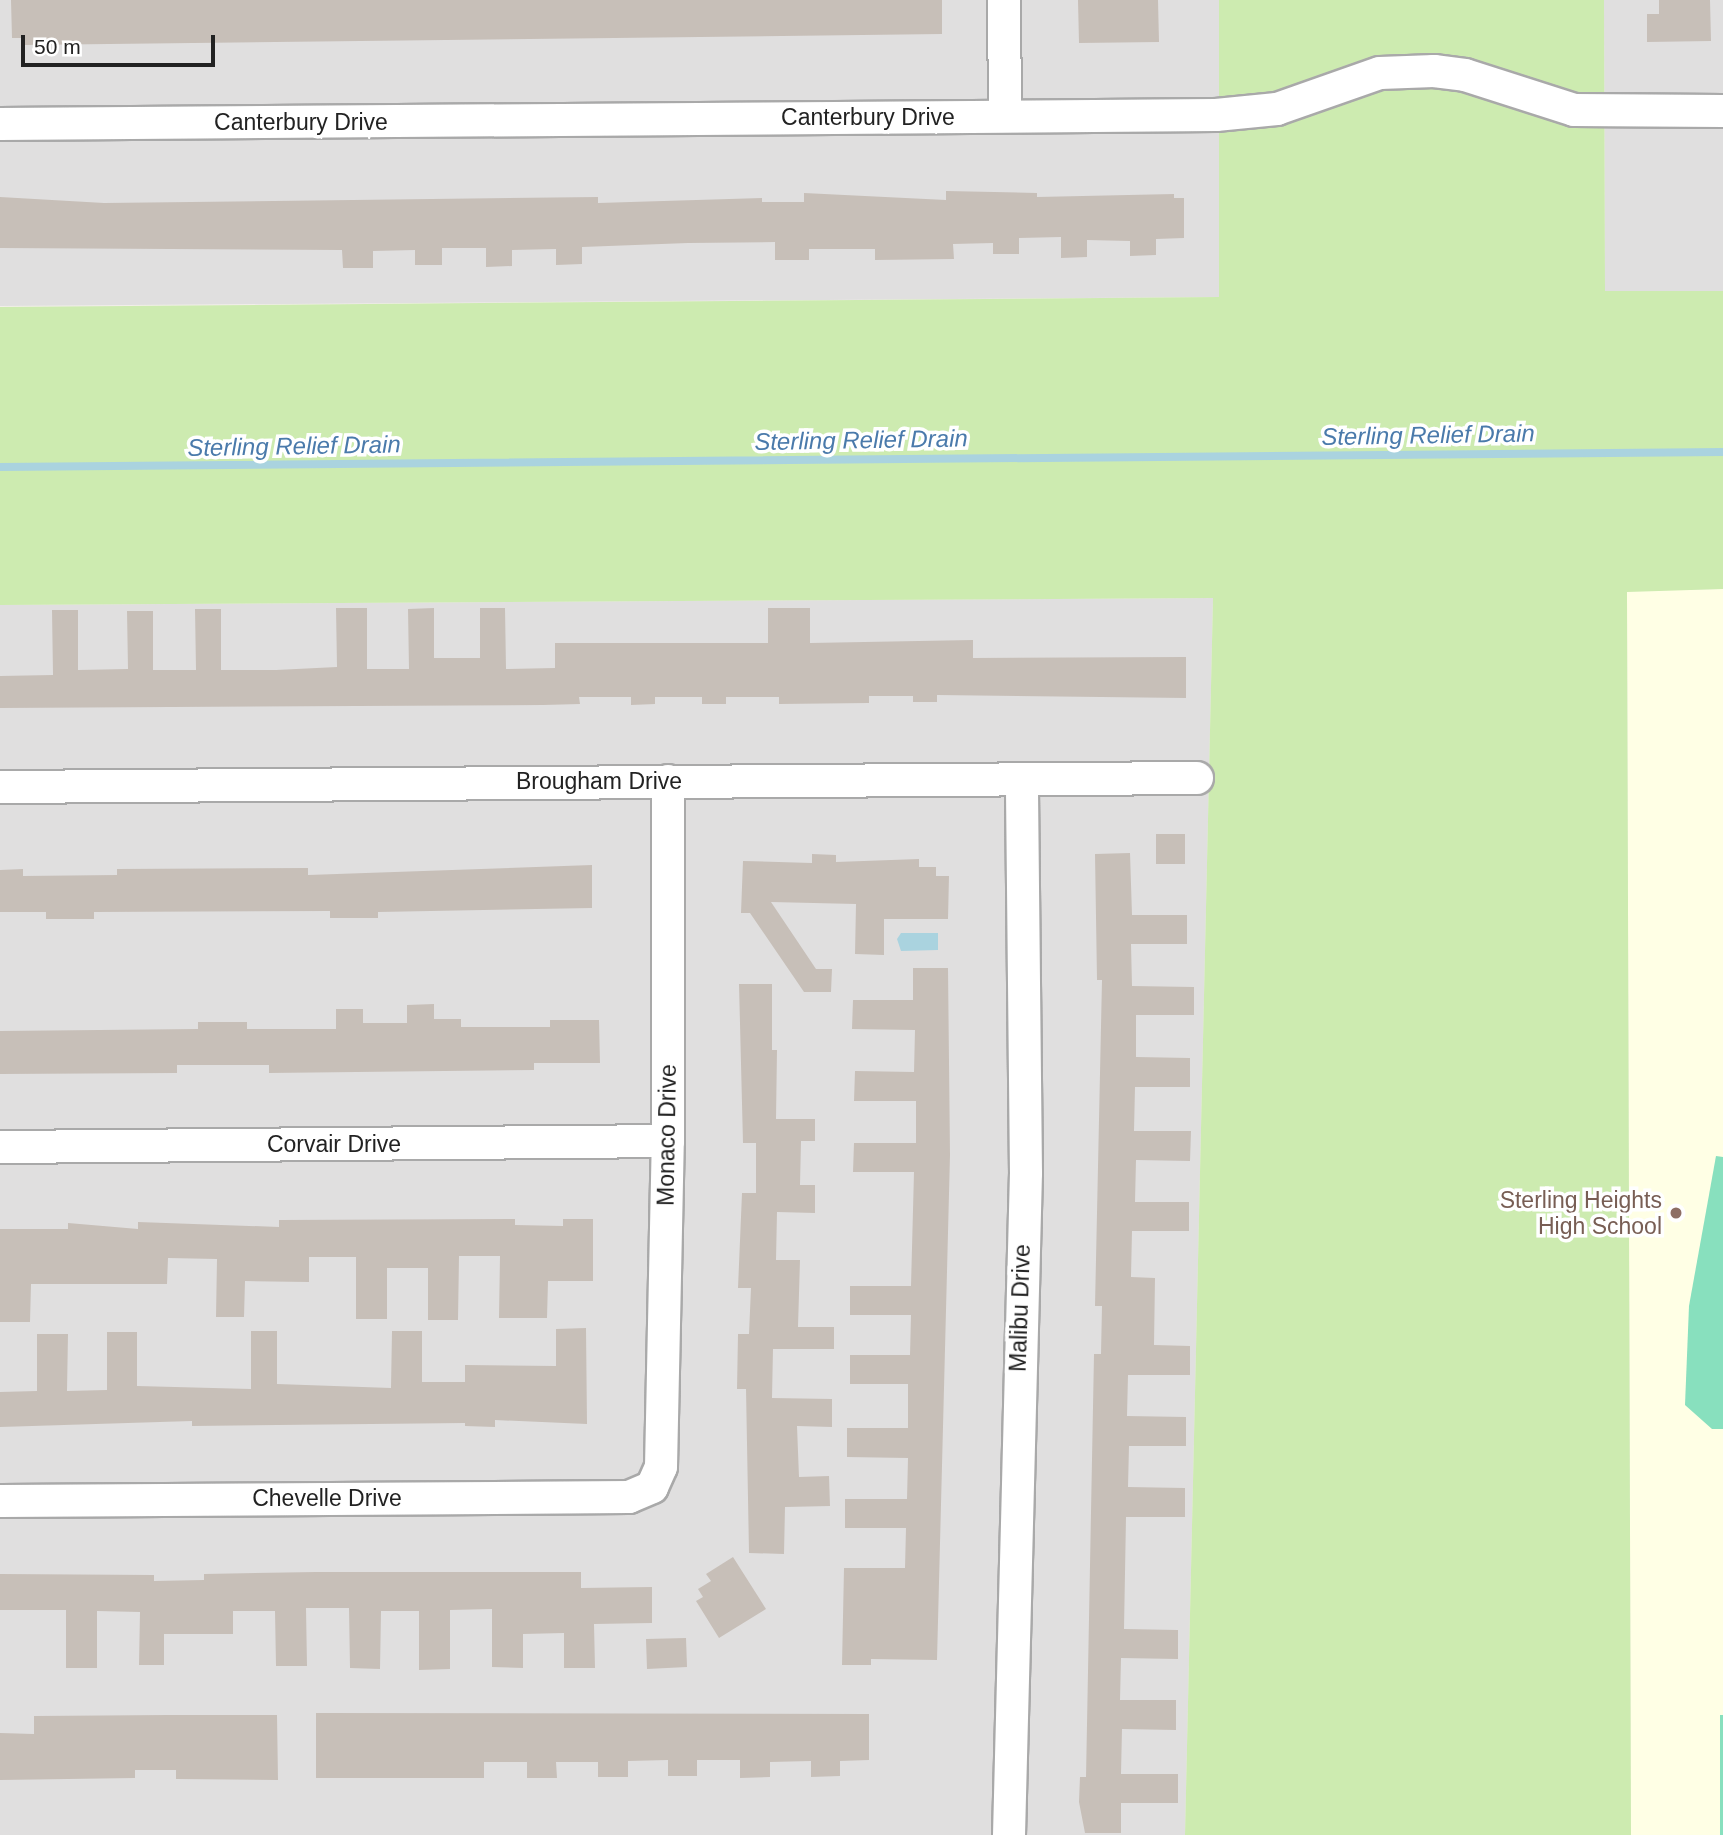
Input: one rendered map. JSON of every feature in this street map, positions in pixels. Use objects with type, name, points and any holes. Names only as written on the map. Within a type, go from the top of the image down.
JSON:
[{"type":"street","points":[[1004,0],[1005,116]]},
{"type":"street","name":"Canterbury Drive","points":[[0,124],[1248,112],[1277,109],[1380,74],[1414,71],[1465,75],[1574,110],[1723,111]]},
{"type":"street","name":"Brougham Drive","points":[[0,787],[1198,778]]},
{"type":"street","name":"Malibu Drive","points":[[1009,1835],[1026,1172],[1022,780]]},
{"type":"street","name":"Monaco Drive","points":[[652,1487],[661,1467],[668,1142],[668,781]]},
{"type":"street","name":"Corvair Drive","points":[[0,1147],[668,1142]]},
{"type":"street","name":"Chevelle Drive","points":[[0,1500],[629,1497],[652,1487]]},
{"type":"shaded area","points":[[0,0],[1219,0],[1220,297],[0,306]]},
{"type":"shaded area","points":[[1604,0],[1723,0],[1723,291],[1605,292]]},
{"type":"shaded area","name":"Sterling Heights High School","points":[[1723,589],[1723,1835],[1631,1835],[1627,591]]},
{"type":"shaded area","points":[[1213,598],[1185,1835],[0,1835],[0,605]]},
{"type":"green space","points":[[1219,0],[1604,0],[1605,291],[1723,291],[1723,589],[1627,592],[1631,1835],[1185,1835],[1213,598],[0,605],[0,307],[1219,297]]},
{"type":"green space","points":[[1716,1156],[1723,1157],[1723,1429],[1712,1429],[1685,1405],[1689,1306]]},
{"type":"green space","points":[[1720,1715],[1723,1715],[1723,1835],[1720,1835]]},
{"type":"water","points":[[901,933],[938,933],[938,950],[901,951],[897,939]]},
{"type":"building","points":[[11,0],[942,0],[942,34],[25,45],[25,38],[12,38]]},
{"type":"building","points":[[1078,0],[1158,0],[1159,42],[1079,43]]},
{"type":"building","points":[[1659,0],[1710,0],[1711,41],[1647,42],[1647,14],[1659,14]]},
{"type":"building","points":[[946,191],[1037,193],[1037,197],[1174,194],[1174,198],[1184,198],[1184,238],[1156,239],[1156,255],[1130,256],[1130,241],[1087,240],[1087,257],[1061,258],[1061,237],[1019,238],[1019,254],[993,254],[993,243],[953,244],[954,259],[875,260],[875,249],[809,249],[809,260],[775,260],[775,242],[582,247],[582,264],[556,265],[556,249],[512,250],[512,266],[486,267],[486,248],[442,248],[442,265],[415,265],[415,250],[373,251],[373,268],[343,268],[342,250],[0,248],[0,197],[104,203],[598,197],[598,203],[762,198],[762,202],[804,202],[804,193],[946,200]]},
{"type":"building","points":[[336,608],[367,608],[367,669],[409,669],[408,609],[434,608],[434,658],[480,658],[480,608],[505,608],[506,669],[555,668],[555,643],[768,643],[768,608],[810,608],[810,643],[973,640],[973,658],[1186,657],[1186,698],[937,695],[937,702],[913,702],[913,696],[869,696],[869,703],[779,704],[779,697],[726,697],[726,704],[702,704],[702,697],[655,697],[655,704],[631,705],[631,697],[579,697],[580,704],[543,705],[0,708],[0,676],[53,675],[52,610],[78,610],[78,670],[128,669],[127,611],[153,611],[153,670],[196,670],[195,609],[221,609],[221,670],[276,670],[337,667]]},
{"type":"building","points":[[1156,834],[1185,834],[1185,864],[1156,864]]},
{"type":"building","points":[[1130,853],[1132,915],[1187,915],[1187,944],[1131,944],[1132,986],[1194,987],[1194,1015],[1136,1015],[1136,1057],[1190,1058],[1190,1087],[1135,1087],[1134,1131],[1191,1131],[1190,1161],[1136,1160],[1135,1202],[1189,1202],[1189,1231],[1132,1231],[1131,1277],[1155,1278],[1154,1345],[1190,1346],[1190,1375],[1128,1375],[1127,1416],[1186,1417],[1186,1446],[1129,1446],[1128,1487],[1185,1488],[1185,1517],[1126,1517],[1124,1629],[1178,1630],[1178,1659],[1121,1658],[1120,1700],[1176,1700],[1176,1730],[1122,1729],[1121,1774],[1178,1774],[1178,1803],[1121,1803],[1121,1833],[1085,1833],[1079,1802],[1080,1777],[1086,1777],[1094,1354],[1101,1354],[1102,1306],[1095,1306],[1102,980],[1097,980],[1095,854]]},
{"type":"building","points":[[812,854],[836,855],[836,862],[919,859],[919,867],[936,867],[936,876],[949,876],[948,919],[884,919],[884,955],[855,954],[856,904],[771,902],[816,969],[832,969],[831,992],[804,992],[750,913],[741,913],[743,861],[812,863]]},
{"type":"building","points":[[592,865],[592,908],[378,912],[378,918],[330,918],[330,911],[94,912],[94,919],[46,919],[46,912],[0,912],[0,870],[23,869],[23,876],[117,875],[117,869],[308,868],[308,875]]},
{"type":"building","points":[[913,968],[948,968],[950,1155],[937,1660],[871,1659],[871,1665],[842,1665],[844,1568],[905,1568],[906,1528],[845,1528],[845,1499],[907,1499],[908,1458],[847,1457],[847,1428],[908,1428],[908,1384],[850,1384],[850,1355],[910,1355],[911,1315],[850,1315],[850,1286],[911,1286],[914,1172],[853,1172],[854,1143],[916,1143],[916,1101],[854,1101],[855,1071],[914,1072],[915,1030],[852,1029],[853,1000],[913,1000]]},
{"type":"building","points":[[739,984],[772,984],[772,1050],[777,1050],[776,1119],[815,1119],[815,1141],[801,1141],[800,1185],[815,1185],[815,1213],[777,1212],[776,1260],[800,1260],[798,1327],[834,1327],[834,1349],[773,1349],[772,1398],[832,1399],[832,1427],[797,1426],[799,1477],[829,1476],[830,1506],[785,1507],[784,1554],[749,1553],[746,1389],[737,1389],[738,1334],[749,1334],[751,1288],[738,1288],[742,1193],[756,1193],[756,1143],[743,1143]]},
{"type":"building","points":[[434,1004],[434,1019],[461,1019],[461,1027],[550,1027],[550,1020],[599,1020],[600,1063],[534,1063],[534,1070],[269,1073],[269,1065],[177,1065],[177,1073],[0,1074],[0,1031],[198,1029],[198,1022],[247,1022],[247,1029],[336,1029],[336,1009],[363,1009],[363,1023],[407,1023],[407,1005]]},
{"type":"building","points":[[515,1219],[515,1225],[563,1226],[563,1219],[593,1219],[593,1281],[548,1281],[547,1318],[499,1318],[500,1256],[459,1256],[458,1320],[428,1320],[428,1268],[387,1268],[387,1319],[356,1319],[356,1257],[309,1257],[309,1282],[245,1281],[244,1317],[216,1317],[217,1259],[168,1258],[167,1284],[31,1284],[30,1322],[0,1322],[0,1229],[68,1229],[68,1223],[138,1229],[138,1222],[279,1227],[279,1220]]},
{"type":"building","points":[[586,1328],[587,1424],[495,1420],[495,1427],[465,1426],[465,1423],[192,1426],[192,1421],[0,1427],[0,1392],[37,1391],[37,1334],[68,1334],[67,1391],[107,1390],[107,1332],[137,1332],[137,1386],[251,1389],[251,1331],[277,1331],[277,1384],[391,1388],[392,1331],[422,1331],[422,1382],[465,1382],[465,1365],[556,1366],[556,1329]]},
{"type":"building","points":[[733,1557],[766,1609],[719,1638],[696,1601],[703,1597],[698,1589],[711,1581],[706,1574]]},
{"type":"building","points":[[581,1572],[581,1588],[652,1587],[652,1623],[594,1624],[595,1668],[564,1668],[564,1633],[523,1634],[523,1668],[492,1667],[492,1609],[450,1610],[450,1669],[419,1670],[419,1611],[381,1611],[380,1669],[350,1668],[349,1608],[306,1608],[307,1666],[276,1666],[275,1611],[233,1611],[233,1634],[164,1634],[164,1665],[139,1665],[140,1612],[97,1611],[97,1668],[66,1668],[66,1610],[0,1610],[0,1574],[154,1575],[154,1581],[204,1580],[204,1574]]},
{"type":"building","points":[[686,1638],[687,1667],[647,1669],[646,1639]]},
{"type":"building","points":[[316,1713],[869,1714],[869,1760],[840,1761],[840,1776],[811,1777],[811,1761],[770,1762],[770,1777],[740,1778],[740,1760],[697,1760],[697,1776],[668,1776],[668,1760],[628,1761],[628,1777],[598,1777],[598,1762],[556,1762],[557,1778],[527,1778],[527,1762],[484,1762],[484,1778],[316,1778]]},
{"type":"building","points":[[277,1715],[278,1780],[176,1779],[176,1770],[135,1770],[135,1778],[0,1780],[0,1733],[34,1734],[34,1716]]},
{"type":"waterway","name":"Sterling Relief Drain","points":[[0,467],[1723,452]]},
{"type":"place","name":"Sterling Heights High School","points":[[1676,1213]]}]
